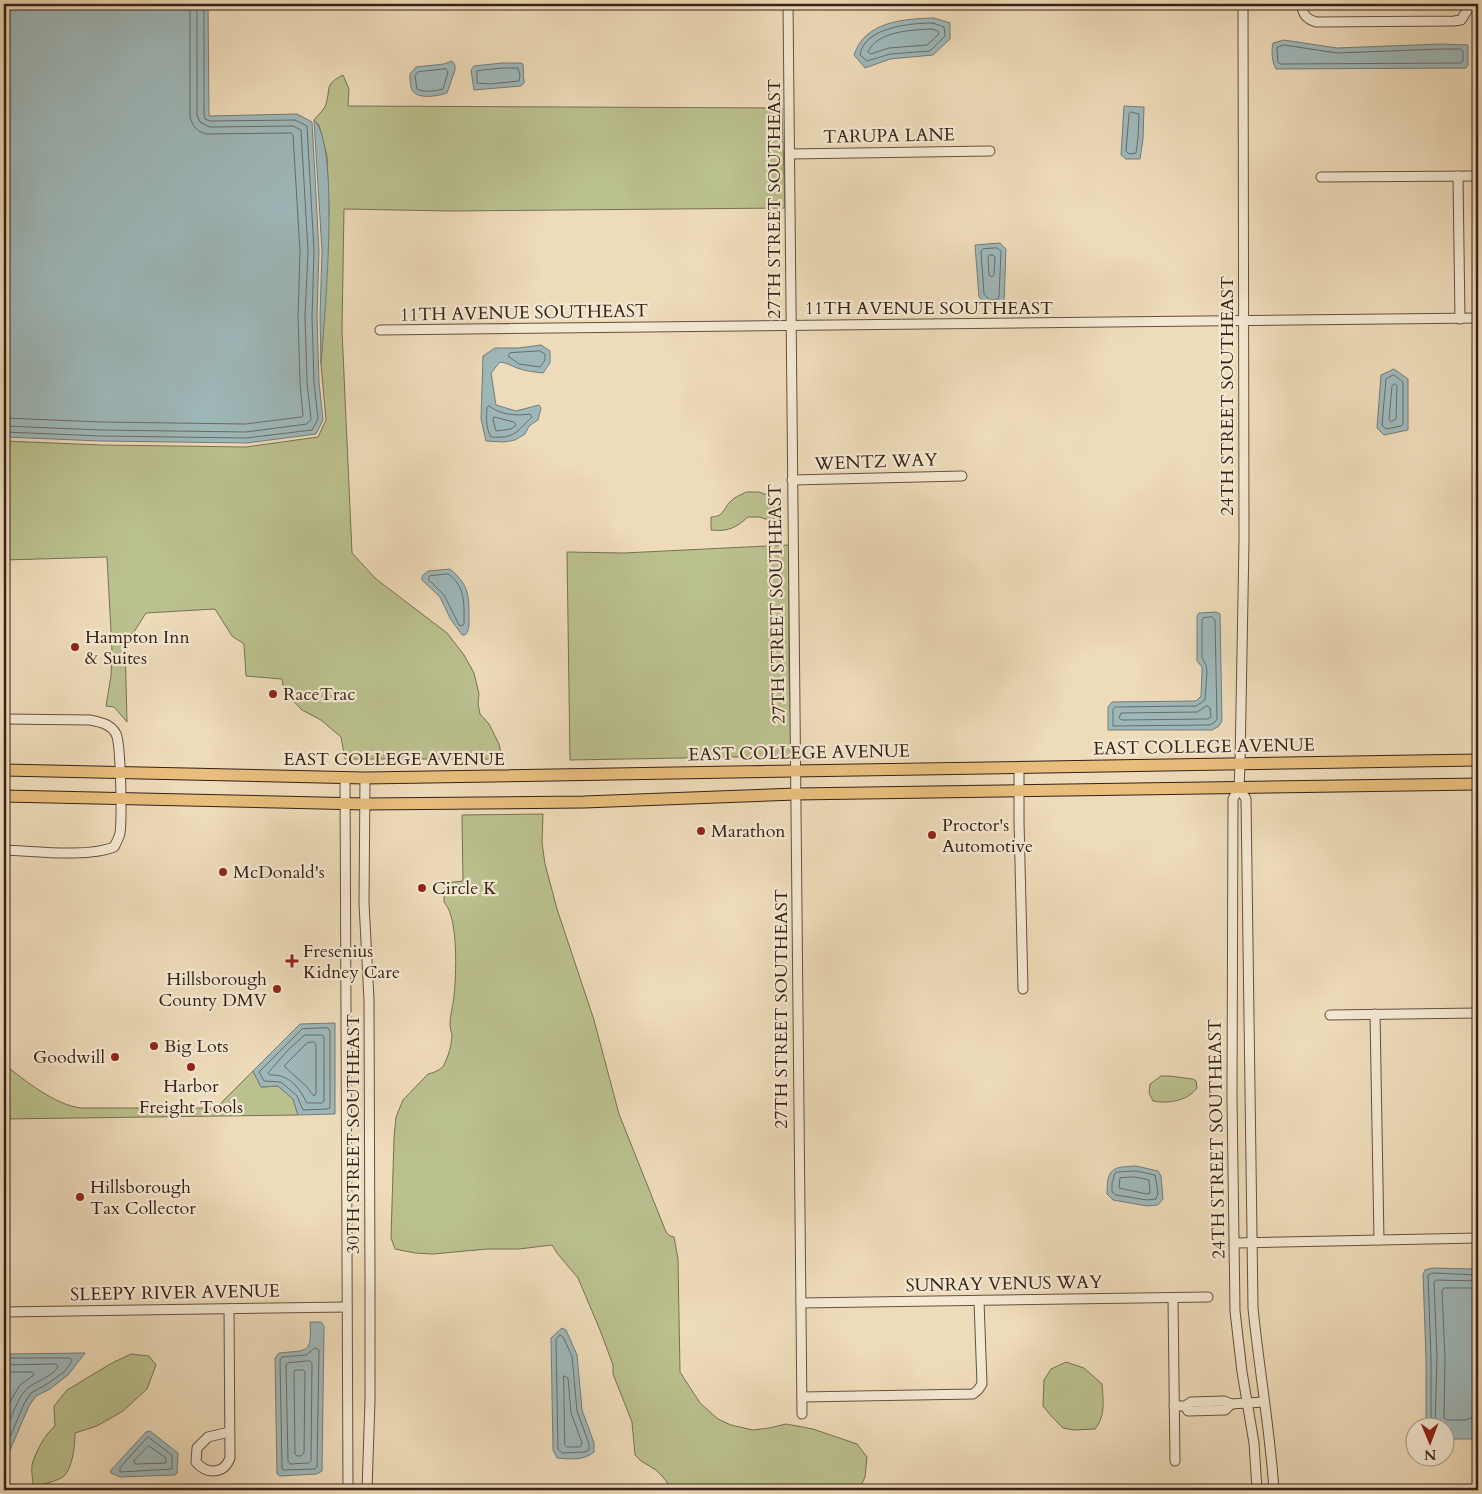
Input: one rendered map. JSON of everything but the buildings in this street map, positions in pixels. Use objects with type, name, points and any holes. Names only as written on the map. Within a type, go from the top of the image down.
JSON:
[{"type":"main road","name":"EAST COLLEGE AVENUE","points":[[4,770],[365,778],[1478,760]]},
{"type":"main road","points":[[4,796],[365,804],[584,802],[796,794],[1478,784]]},
{"type":"street","name":"27TH STREET SOUTHEAST","points":[[788,4],[802,1414]]},
{"type":"street","name":"24TH STREET SOUTHEAST","points":[[1243,4],[1244,532],[1240,764],[1239,788],[1233,799],[1232,1098],[1235,1311],[1254,1443],[1257,1490]]},
{"type":"street","points":[[1302,4],[1304,16],[1316,22],[1454,21],[1460,20],[1468,9],[1468,4]]},
{"type":"street","name":"TARUPA LANE","points":[[790,154],[990,151]]},
{"type":"street","points":[[1458,176],[1460,319]]},
{"type":"street","points":[[1321,177],[1478,176]]},
{"type":"street","name":"11TH AVENUE SOUTHEAST","points":[[380,330],[1478,318]]},
{"type":"street","name":"WENTZ WAY","points":[[792,480],[962,476]]},
{"type":"street","points":[[4,718],[90,720],[102,722],[112,728],[117,736],[120,773],[120,834],[114,848],[89,853],[4,850]]},
{"type":"street","points":[[1019,768],[1023,989]]},
{"type":"street","name":"30TH STREET SOUTHEAST","points":[[345,778],[348,1490]]},
{"type":"street","name":"30TH STREET SOUTHEAST","points":[[365,778],[364,903],[369,1000],[370,1282],[370,1400],[366,1490]]},
{"type":"street","name":"24TH STREET SOUTHEAST","points":[[1239,788],[1246,799],[1252,1308],[1270,1442],[1274,1490]]},
{"type":"street","points":[[1330,1015],[1478,1013]]},
{"type":"street","points":[[1376,1014],[1379,1240]]},
{"type":"street","points":[[1235,1243],[1478,1238]]},
{"type":"street","name":"SUNRAY VENUS WAY","points":[[801,1303],[1208,1297]]},
{"type":"street","points":[[1173,1298],[1175,1461]]},
{"type":"street","points":[[802,1398],[973,1394],[982,1384],[979,1301]]},
{"type":"street","name":"SLEEPY RIVER AVENUE","points":[[4,1312],[346,1306]]},
{"type":"street","points":[[229,1309],[230,1458],[222,1470],[214,1471],[201,1468],[196,1462],[197,1448],[208,1437],[229,1432]]},
{"type":"street","points":[[1174,1406],[1185,1406],[1188,1411],[1224,1410],[1231,1404],[1264,1402]]},
{"type":"green space","points":[[343,75],[349,89],[348,106],[782,108],[785,208],[452,211],[344,209],[342,330],[352,553],[376,579],[447,633],[464,655],[474,673],[479,694],[480,714],[489,724],[499,744],[502,759],[345,759],[341,737],[321,720],[302,710],[284,691],[282,679],[246,676],[244,644],[232,636],[215,609],[146,613],[134,632],[125,640],[127,722],[114,707],[106,706],[111,676],[112,651],[107,557],[4,560],[4,441],[101,445],[246,447],[318,437],[326,420],[321,364],[329,213],[327,156],[319,125],[314,120],[325,106],[329,87],[333,81]]},
{"type":"green space","points":[[746,492],[759,492],[770,496],[776,513],[773,521],[759,517],[748,517],[731,528],[711,530],[711,517],[721,514],[732,500]]},
{"type":"green space","points":[[787,545],[789,547],[789,678],[792,756],[570,760],[567,552],[624,553]]},
{"type":"green space","points":[[543,814],[542,843],[545,864],[557,909],[594,1020],[619,1114],[666,1232],[674,1237],[678,1259],[680,1372],[700,1403],[718,1419],[731,1425],[753,1430],[786,1424],[813,1429],[857,1444],[867,1457],[865,1477],[859,1490],[669,1490],[667,1482],[662,1476],[635,1455],[632,1422],[613,1374],[613,1365],[600,1330],[578,1278],[552,1245],[433,1254],[395,1249],[391,1238],[396,1117],[403,1100],[428,1074],[439,1070],[444,1065],[451,1042],[450,1021],[454,1000],[456,961],[452,921],[449,910],[444,902],[444,883],[463,881],[462,815]]},
{"type":"green space","points":[[4,1064],[50,1097],[81,1108],[216,1108],[253,1071],[261,1087],[278,1086],[293,1099],[298,1115],[4,1119]]},
{"type":"green space","points":[[1161,1076],[1193,1079],[1196,1081],[1197,1088],[1183,1099],[1165,1102],[1153,1101],[1149,1093],[1150,1084]]},
{"type":"green space","points":[[131,1354],[149,1356],[156,1365],[147,1389],[123,1411],[97,1426],[75,1433],[74,1450],[64,1476],[45,1484],[33,1486],[32,1465],[41,1444],[55,1426],[54,1406],[67,1390]]},
{"type":"green space","points":[[1066,1362],[1084,1368],[1102,1384],[1102,1413],[1095,1429],[1074,1430],[1063,1428],[1043,1406],[1044,1380],[1051,1369]]},
{"type":"water","points":[[4,4],[208,4],[209,116],[297,114],[312,122],[319,251],[317,317],[319,382],[323,420],[316,434],[247,443],[101,441],[4,437]]},
{"type":"water","points":[[934,18],[950,23],[950,39],[933,55],[890,59],[865,68],[854,55],[859,44],[876,29],[898,21]]},
{"type":"water","points":[[1284,40],[1337,48],[1441,44],[1468,45],[1468,65],[1466,68],[1276,69],[1272,56],[1273,43]]},
{"type":"water","points":[[452,61],[455,65],[455,70],[447,93],[423,96],[412,90],[410,74],[416,67],[444,64]]},
{"type":"water","points":[[502,63],[523,64],[524,83],[521,86],[474,90],[471,70],[474,66]]},
{"type":"water","points":[[1124,106],[1144,107],[1140,159],[1126,159],[1121,155]]},
{"type":"water","points":[[314,120],[322,136],[327,163],[329,198],[329,236],[321,364],[322,251]]},
{"type":"water","points":[[1000,243],[1006,249],[1004,303],[988,305],[979,297],[975,245]]},
{"type":"water","points":[[541,345],[550,351],[550,363],[543,373],[523,370],[500,362],[491,373],[496,405],[516,411],[539,405],[541,408],[538,420],[529,426],[525,434],[515,440],[504,442],[486,441],[481,419],[483,356],[495,348]]},
{"type":"water","points":[[1394,369],[1408,379],[1408,430],[1384,435],[1377,428],[1381,375]]},
{"type":"water","points":[[450,569],[461,580],[468,595],[469,624],[465,635],[462,635],[450,618],[440,597],[422,580],[422,576],[428,571]]},
{"type":"water","points":[[1216,612],[1220,614],[1222,721],[1219,726],[1212,730],[1108,730],[1108,707],[1112,702],[1196,701],[1201,696],[1202,667],[1197,661],[1197,616],[1199,613]]},
{"type":"water","points":[[335,1023],[335,1114],[298,1115],[293,1099],[278,1086],[261,1087],[253,1071],[300,1024]]},
{"type":"water","points":[[1136,1166],[1158,1171],[1161,1176],[1163,1199],[1158,1205],[1147,1206],[1113,1200],[1107,1194],[1108,1179],[1116,1168]]},
{"type":"water","points":[[1432,1268],[1476,1269],[1478,1271],[1478,1434],[1472,1439],[1454,1439],[1454,1416],[1426,1416],[1423,1274],[1425,1270]]},
{"type":"water","points":[[310,1322],[321,1322],[324,1326],[322,1471],[317,1474],[280,1476],[277,1474],[275,1358],[279,1353],[302,1350],[309,1345]]},
{"type":"water","points":[[562,1328],[566,1330],[577,1355],[582,1410],[594,1443],[594,1452],[576,1459],[557,1458],[553,1450],[551,1338]]},
{"type":"water","points":[[85,1353],[68,1375],[50,1389],[36,1396],[29,1406],[4,1464],[4,1354]]},
{"type":"water","points":[[150,1431],[178,1453],[177,1473],[175,1475],[120,1477],[111,1473],[111,1470],[146,1432]]},
{"type":"place","name":"Hampton Inn & Suites","points":[[75,647]]},
{"type":"place","name":"RaceTrac","points":[[273,694]]},
{"type":"place","name":"Marathon","points":[[701,831]]},
{"type":"place","name":"Proctor's Automotive","points":[[932,835]]},
{"type":"place","name":"McDonald's","points":[[223,872]]},
{"type":"place","name":"Circle K","points":[[422,888]]},
{"type":"place","name":"Fresenius Kidney Care","points":[[292,961]]},
{"type":"place","name":"Hillsborough County DMV","points":[[277,989]]},
{"type":"place","name":"Big Lots","points":[[154,1046]]},
{"type":"place","name":"Goodwill","points":[[115,1057]]},
{"type":"place","name":"Harbor Freight Tools","points":[[191,1067]]},
{"type":"place","name":"Hillsborough Tax Collector","points":[[80,1197]]}]
